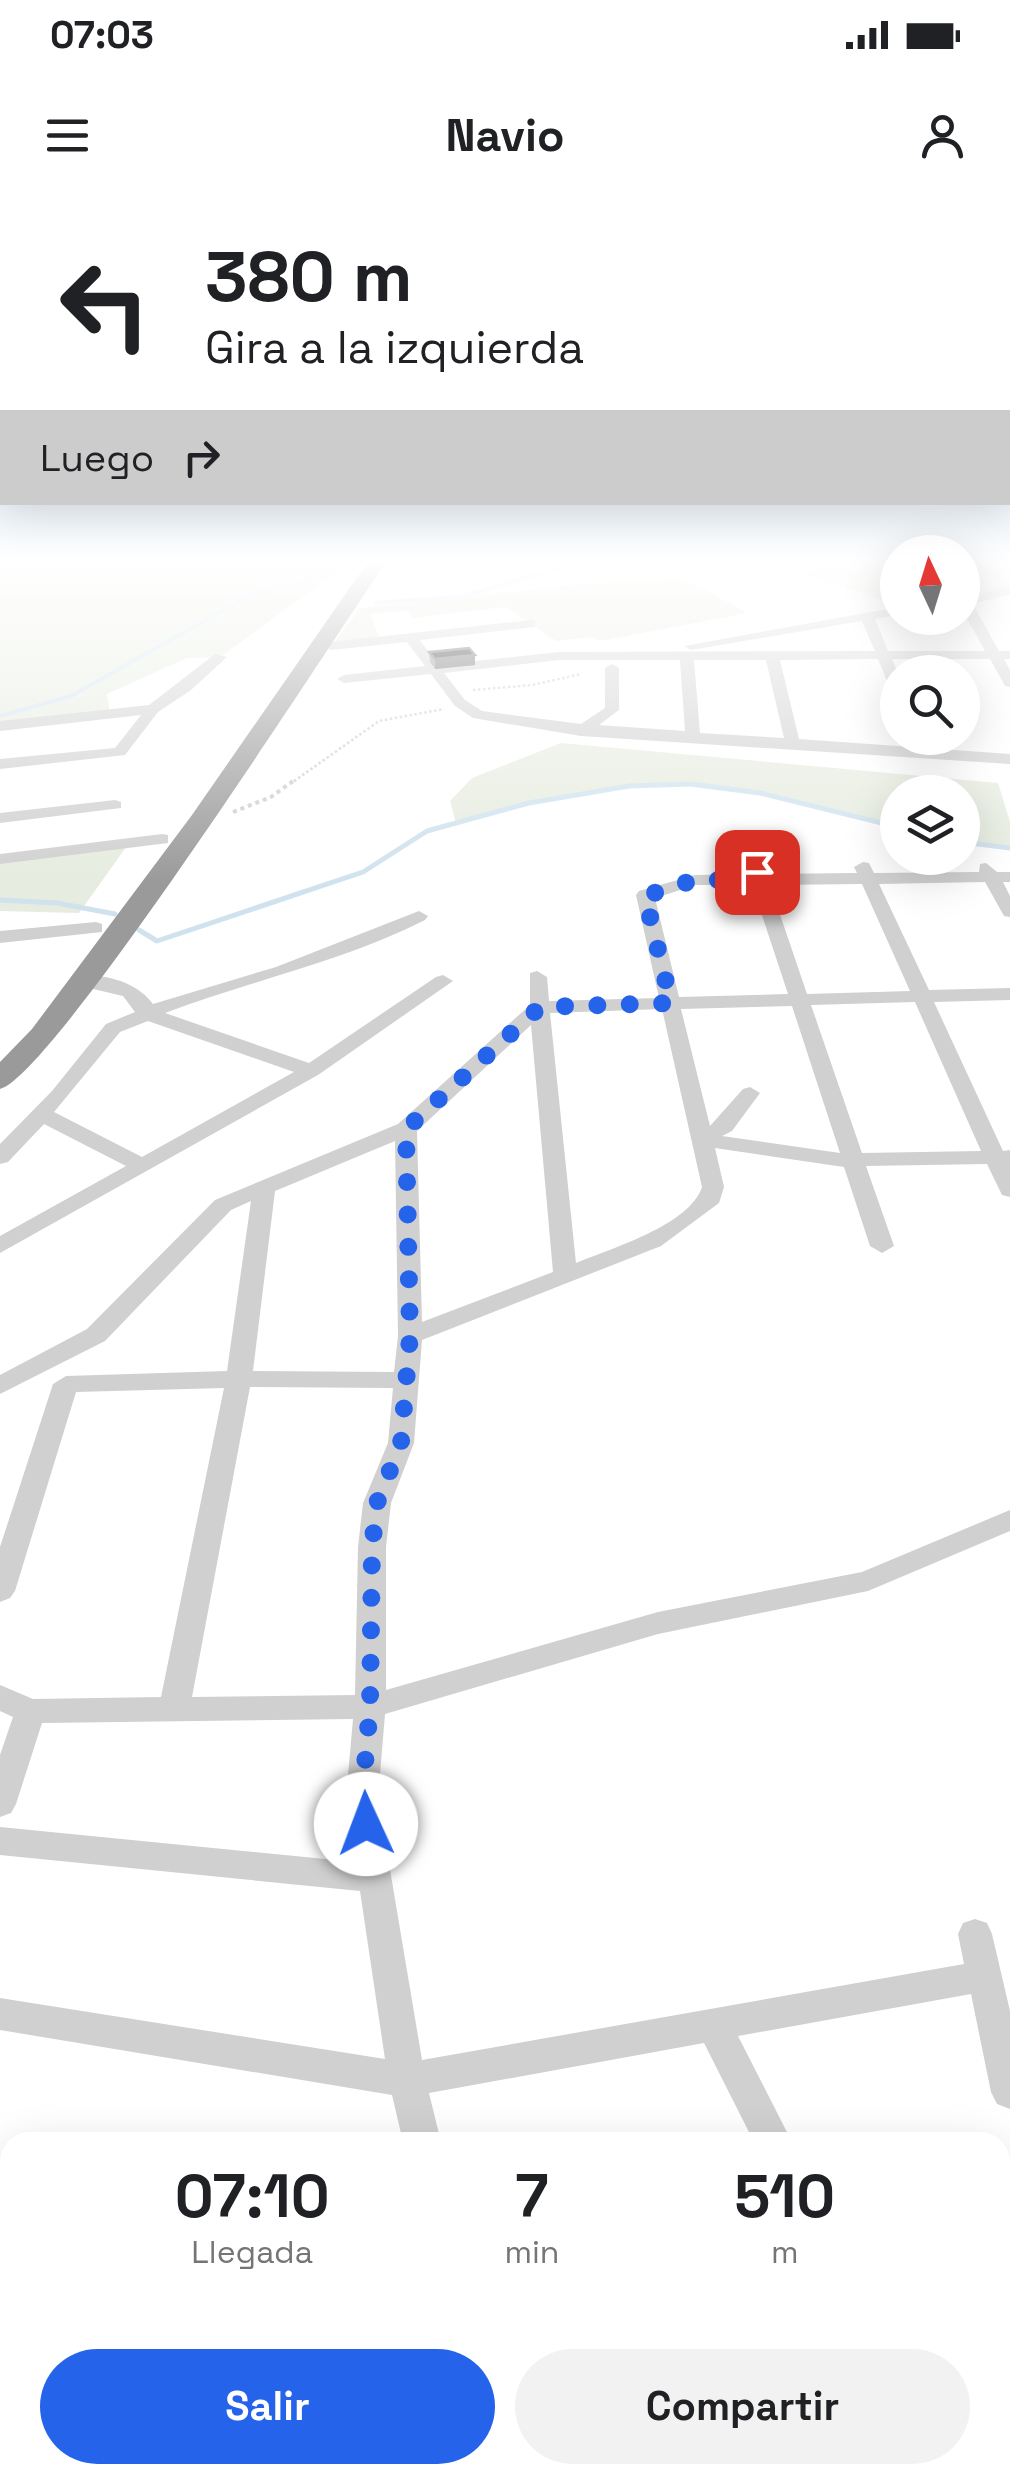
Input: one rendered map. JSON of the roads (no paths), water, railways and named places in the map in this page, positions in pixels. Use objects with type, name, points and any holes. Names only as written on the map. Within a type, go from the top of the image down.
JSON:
[{"type":"highway","points":[[0,1048],[96,928],[282,670]]},
{"type":"highway","points":[[0,1080],[43,1035],[84,982],[202,820],[304,670]]},
{"type":"street","points":[[0,764],[120,752],[153,709],[206,670]]},
{"type":"street","points":[[434,670],[464,707],[586,729],[880,744]]},
{"type":"street","points":[[344,680],[438,670]]},
{"type":"street","points":[[559,740],[586,729],[612,710],[615,670]]},
{"type":"street","points":[[687,670],[693,735]]},
{"type":"street","points":[[775,670],[792,742]]},
{"type":"street","points":[[0,726],[153,709]]},
{"type":"street","points":[[980,754],[1010,759]]},
{"type":"street","points":[[0,818],[115,805]]},
{"type":"street","points":[[0,860],[162,838]]},
{"type":"street","points":[[864,871],[1003,1158],[1010,1190]]},
{"type":"street","points":[[410,1336],[653,1242],[708,1203],[714,1187],[645,896],[694,880],[864,871],[995,873],[1010,912]]},
{"type":"street","points":[[758,876],[882,1246]]},
{"type":"street","points":[[0,1157],[113,1028],[146,1013],[283,971],[379,936],[419,916]]},
{"type":"street","points":[[0,938],[96,928]]},
{"type":"street","points":[[537,978],[565,1277]]},
{"type":"street","points":[[0,1246],[311,1071],[443,981]]},
{"type":"street","points":[[84,982],[136,994],[145,1003],[146,1013]]},
{"type":"street","points":[[0,1386],[96,1335],[223,1205],[406,1129],[540,1007],[1010,994]]},
{"type":"street","points":[[146,1013],[311,1071]]},
{"type":"street","points":[[702,1140],[724,1126],[750,1093]]},
{"type":"street","points":[[41,1114],[144,1167]]},
{"type":"street","points":[[406,1129],[410,1336],[401,1443],[377,1503],[372,1547],[370,1707],[362,1798],[407,2080],[420,2132]]},
{"type":"street","points":[[702,1140],[853,1160],[1003,1158]]},
{"type":"street","points":[[174,1710],[239,1379],[265,1185]]},
{"type":"street","points":[[0,1592],[79,1344]]},
{"type":"street","points":[[66,1384],[406,1380]]},
{"type":"street","points":[[0,1697],[30,1711],[370,1707],[658,1623],[868,1582],[1010,1520]]},
{"type":"street","points":[[0,1804],[30,1711]]},
{"type":"street","points":[[0,1841],[374,1878]]},
{"type":"street","points":[[975,1934],[1010,2092]]},
{"type":"street","points":[[0,2014],[407,2080],[983,1976]]},
{"type":"street","points":[[714,2026],[768,2132]]},
{"type":"waterway","points":[[0,716],[71,696],[118,670]]},
{"type":"waterway","points":[[139,930],[157,941],[363,872],[427,831],[529,803],[629,786],[690,784],[760,793],[880,823]]},
{"type":"waterway","points":[[980,844],[1010,848]]},
{"type":"waterway","points":[[0,900],[57,903],[115,914]]}]
